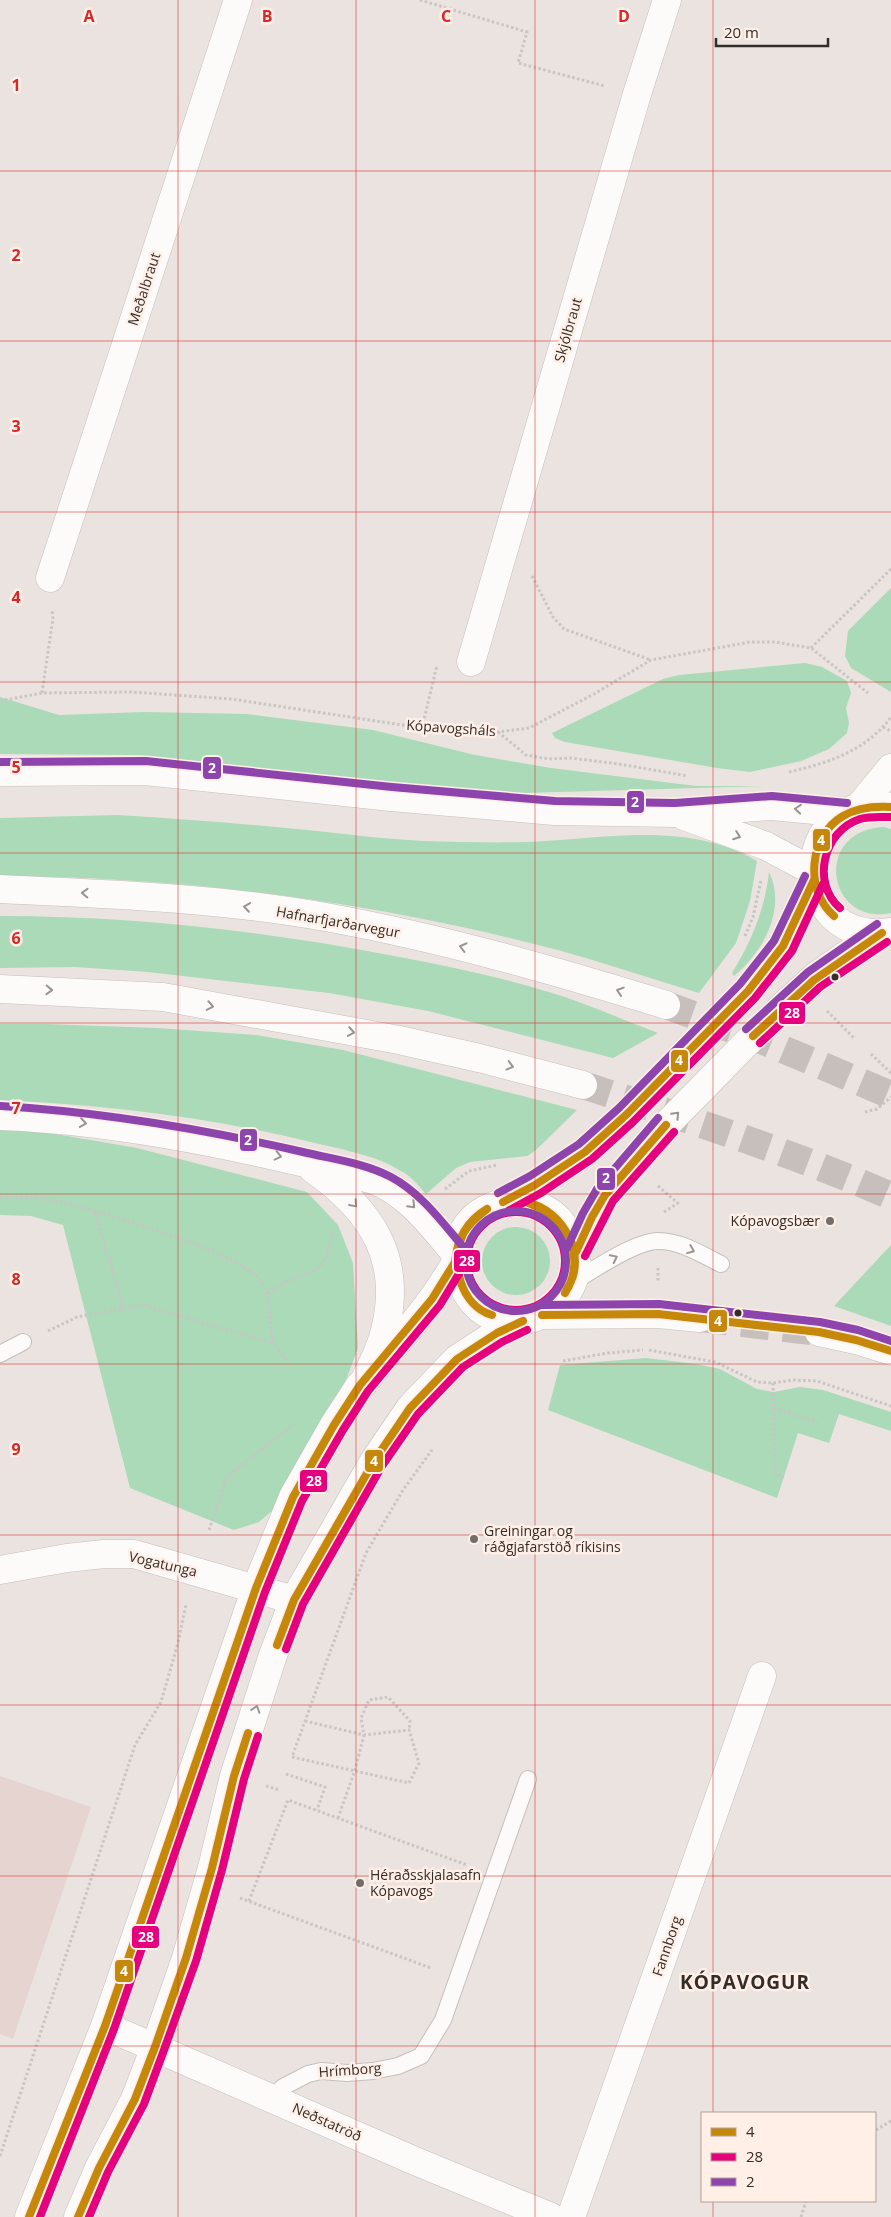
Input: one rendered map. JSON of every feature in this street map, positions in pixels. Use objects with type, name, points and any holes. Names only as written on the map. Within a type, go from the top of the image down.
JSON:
[{"type":"street","name":"Meðalbraut","points":[[50,578],[238,0]]},
{"type":"street","name":"Skjólbraut","points":[[471,662],[637,94],[667,0]]},
{"type":"street","points":[[29,2217],[104,2026],[256,1588],[293,1496],[334,1425],[360,1385],[363,1384],[432,1299],[456,1258],[459,1242],[468,1224],[484,1210],[535,1185],[585,1152],[626,1115],[748,991],[783,946],[813,875],[815,854],[822,837],[832,823],[852,811],[891,768]]},
{"type":"street","points":[[0,772],[145,771],[392,797],[554,811],[675,813],[772,806],[852,811],[878,805],[891,808]]},
{"type":"street","points":[[675,813],[766,846],[813,875],[819,898],[831,914],[846,925],[863,932],[889,935]]},
{"type":"street","name":"Hafnarfjarðarvegur","points":[[0,889],[108,893],[214,902],[330,918],[437,940],[560,972],[666,1006]]},
{"type":"street","points":[[576,1252],[605,1195],[667,1124],[784,1004],[816,976],[846,955],[889,935]]},
{"type":"street","points":[[0,990],[164,997],[399,1040],[479,1058],[583,1085]]},
{"type":"street","points":[[0,1116],[46,1118],[154,1133],[304,1162],[390,1186],[418,1211],[456,1258],[460,1282],[469,1299],[484,1312],[503,1320],[658,1314],[700,1318]]},
{"type":"street","points":[[304,1162],[338,1187],[363,1214],[380,1242],[388,1262],[391,1285],[388,1316],[382,1339],[363,1384]]},
{"type":"street","points":[[78,2217],[99,2168],[135,2099],[155,2047],[186,1958],[212,1868],[234,1776],[273,1655],[294,1600],[374,1461],[410,1408],[457,1359],[497,1333],[555,1307],[565,1297],[572,1284],[576,1268],[576,1252],[570,1234],[558,1218],[541,1206],[523,1201],[503,1202]]},
{"type":"street","points":[[820,1328],[891,1351]]},
{"type":"street","name":"Vogatunga","points":[[0,1570],[67,1558],[134,1554],[294,1600]]},
{"type":"street","name":"Fannborg","points":[[571,2217],[762,1676]]},
{"type":"street","name":"Neðstatröð","points":[[104,2026],[415,2161],[551,2217]]},
{"type":"lane","points":[[572,1284],[610,1259],[660,1240],[688,1248],[721,1264]]},
{"type":"lane","points":[[0,1354],[23,1342]]},
{"type":"lane","name":"Hrímborg","points":[[273,2098],[283,2087],[308,2074],[321,2071],[347,2073],[373,2071],[398,2066],[421,2056],[443,2020],[528,1779]]},
{"type":"path","points":[[420,0],[527,32],[518,63],[637,94]]},
{"type":"path","points":[[505,546],[524,561],[554,617],[564,629],[651,660]]},
{"type":"path","points":[[811,648],[891,569]]},
{"type":"path","points":[[42,693],[53,618],[50,578]]},
{"type":"path","name":"Kópavogsháls","points":[[0,701],[42,693],[132,692],[231,699],[422,728],[498,732],[529,728],[594,694],[651,660],[750,642],[775,642],[811,648],[868,693]]},
{"type":"path","points":[[422,728],[438,660],[471,662]]},
{"type":"path","points":[[784,773],[820,765],[846,754],[866,743],[884,727],[891,717]]},
{"type":"path","points":[[884,727],[891,731]]},
{"type":"path","points":[[498,732],[526,755],[549,759],[570,758],[619,764],[691,777]]},
{"type":"path","points":[[745,938],[753,917],[762,872]]},
{"type":"path","points":[[826,1010],[855,1039]]},
{"type":"path","points":[[871,1054],[891,1073]]},
{"type":"path","points":[[865,1112],[884,1106],[891,1097]]},
{"type":"path","points":[[652,1180],[680,1205]]},
{"type":"path","points":[[0,1198],[42,1199],[95,1212],[183,1239],[246,1267],[260,1279],[268,1294],[273,1343],[278,1353],[289,1362]]},
{"type":"path","points":[[95,1212],[124,1309]]},
{"type":"path","points":[[268,1294],[283,1284],[311,1272],[322,1264],[327,1256],[330,1236],[334,1228]]},
{"type":"path","points":[[23,1342],[78,1317],[142,1305],[273,1343]]},
{"type":"path","points":[[563,1361],[608,1353],[649,1350],[715,1362],[757,1382],[773,1383],[794,1380],[817,1382],[891,1406]]},
{"type":"path","points":[[773,1383],[775,1474],[784,1477]]},
{"type":"path","points":[[774,1408],[818,1423]]},
{"type":"path","points":[[209,1530],[227,1477],[293,1424],[299,1417]]},
{"type":"path","points":[[338,1818],[355,1770],[364,1735],[361,1718],[369,1700],[388,1698],[410,1721],[409,1730],[419,1763],[409,1783],[355,1770],[292,1757],[366,1552],[403,1490],[432,1450]]},
{"type":"path","points":[[0,2156],[135,1745],[161,1702],[178,1643],[186,1604]]},
{"type":"path","points":[[305,1721],[364,1735],[409,1730]]},
{"type":"path","points":[[286,1774],[325,1787],[317,1810]]},
{"type":"path","points":[[263,1785],[280,1790]]},
{"type":"path","points":[[249,1901],[288,1800],[469,1866]]},
{"type":"path","points":[[240,1898],[431,1968],[435,1959]]},
{"type":"path","points":[[876,2130],[891,2121]]},
{"type":"path","points":[[801,2217],[806,2202]]},
{"type":"shaded area","points":[[0,1776],[91,1807],[13,2039],[0,2034]]},
{"type":"green space","points":[[891,588],[891,692],[851,668],[845,656],[848,631]]},
{"type":"green space","points":[[805,663],[822,667],[847,681],[851,693],[846,708],[849,723],[847,733],[829,749],[801,761],[750,772],[565,742],[555,738],[552,733],[663,679],[679,675]]},
{"type":"green space","points":[[0,697],[59,715],[144,712],[247,714],[373,730],[475,755],[551,768],[696,786],[764,786],[491,794],[137,755],[0,754]]},
{"type":"green space","points":[[118,815],[424,841],[514,842],[615,836],[674,836],[702,840],[730,848],[757,861],[750,901],[736,943],[699,993],[558,950],[420,918],[351,906],[281,895],[141,881],[0,876],[0,818]]},
{"type":"green space","points":[[884,827],[891,829],[891,913],[869,913],[853,906],[842,893],[836,876],[838,859],[846,844],[861,832]]},
{"type":"green space","points":[[769,872],[774,886],[775,900],[769,929],[754,955],[734,976],[732,973],[746,949],[761,911]]},
{"type":"green space","points":[[0,916],[149,922],[247,932],[345,947],[454,968],[533,987],[579,1002],[658,1033],[613,1058],[428,1011],[329,993],[148,972],[75,967],[0,968]]},
{"type":"green space","points":[[0,1024],[157,1028],[256,1035],[343,1050],[577,1110],[536,1150],[527,1156],[470,1162],[456,1168],[426,1194],[415,1181],[391,1165],[381,1161],[276,1134],[198,1119],[119,1109],[0,1100]]},
{"type":"green space","points":[[0,1130],[38,1131],[137,1148],[307,1192],[338,1225],[353,1263],[358,1348],[346,1380],[302,1455],[281,1503],[259,1522],[234,1530],[130,1488],[63,1225],[31,1216],[0,1215]]},
{"type":"green space","points":[[516,1227],[529,1230],[540,1237],[547,1248],[550,1261],[547,1274],[540,1285],[529,1292],[516,1295],[503,1292],[492,1285],[485,1274],[482,1261],[485,1248],[492,1237],[503,1230]]},
{"type":"green space","points":[[891,1245],[891,1326],[834,1306]]},
{"type":"green space","points":[[646,1358],[720,1369],[757,1389],[774,1392],[800,1387],[823,1390],[891,1412],[891,1431],[839,1414],[829,1443],[798,1433],[777,1498],[548,1410],[560,1365]]},
{"type":"tunnel","points":[[666,1005],[759,1039],[891,1095]]},
{"type":"tunnel","points":[[583,1085],[700,1123],[815,1165],[891,1196]]},
{"type":"tunnel","points":[[700,1318],[819,1332]]},
{"type":"transit line","name":"2","points":[[0,762],[146,761],[392,787],[555,801],[675,803],[772,796],[847,803]]},
{"type":"transit line","name":"4","points":[[834,916],[824,905],[818,892],[815,878],[814,864],[823,836],[832,825],[849,813],[866,808],[891,807]]},
{"type":"transit line","name":"28","points":[[840,908],[831,897],[826,885],[825,859],[830,846],[837,834],[847,825],[860,819],[891,817]]},
{"type":"transit line","name":"2","points":[[498,1193],[530,1176],[579,1144],[619,1108],[740,984],[774,941],[805,876]]},
{"type":"transit line","name":"4","points":[[503,1202],[535,1185],[585,1152],[626,1115],[748,991],[783,946],[814,880]]},
{"type":"transit line","name":"28","points":[[508,1211],[541,1193],[592,1159],[633,1122],[755,998],[792,951],[823,884]]},
{"type":"transit line","name":"2","points":[[746,1029],[808,972],[877,924]]},
{"type":"transit line","name":"4","points":[[753,1036],[814,980],[882,933]]},
{"type":"transit line","name":"28","points":[[760,1043],[820,987],[887,942]]},
{"type":"transit line","name":"2","points":[[1,1106],[77,1112],[153,1123],[228,1136],[359,1165],[381,1172],[412,1191],[464,1248]]},
{"type":"transit line","name":"2","points":[[567,1248],[583,1213],[597,1189],[658,1118]]},
{"type":"transit line","name":"4","points":[[576,1252],[592,1217],[605,1195],[666,1125]]},
{"type":"transit line","name":"28","points":[[585,1256],[613,1201],[674,1132]]},
{"type":"transit line","name":"4","points":[[526,1202],[540,1207],[552,1215],[562,1226],[569,1238],[573,1251],[574,1265],[572,1279],[565,1293]]},
{"type":"transit line","name":"4","points":[[526,1202],[556,1220],[569,1237],[575,1259],[572,1280],[565,1293]]},
{"type":"transit line","name":"4","points":[[455,1262],[458,1246],[464,1231],[474,1219],[487,1209]]},
{"type":"transit line","name":"4","points":[[487,1209],[470,1224],[463,1234],[459,1245],[458,1270],[465,1293],[481,1310],[492,1315]]},
{"type":"transit line","name":"2","points":[[516,1211],[535,1215],[551,1226],[562,1242],[566,1261],[562,1280],[551,1296],[535,1307],[516,1311],[497,1307],[481,1296],[470,1280],[466,1261],[470,1242],[481,1226],[497,1215],[516,1211]]},
{"type":"transit line","name":"28","points":[[516,1212],[535,1216],[551,1226],[561,1242],[565,1261],[561,1280],[551,1296],[535,1306],[516,1310],[497,1306],[481,1296],[471,1280],[467,1261],[471,1242],[481,1226],[497,1216],[516,1212]]},
{"type":"transit line","name":"4","points":[[29,2217],[105,2026],[256,1588],[293,1497],[334,1425],[360,1385],[432,1299],[455,1262]]},
{"type":"transit line","name":"28","points":[[40,2217],[114,2029],[265,1592],[302,1501],[368,1391],[440,1305],[463,1267]]},
{"type":"transit line","name":"2","points":[[542,1305],[659,1304],[820,1322],[858,1330],[891,1341]]},
{"type":"transit line","name":"4","points":[[542,1315],[658,1314],[819,1332],[856,1340],[891,1351]]},
{"type":"transit line","name":"4","points":[[277,1645],[294,1600],[374,1461],[410,1408],[457,1359],[497,1333],[523,1321]]},
{"type":"transit line","name":"28","points":[[286,1649],[303,1604],[382,1466],[418,1414],[463,1367],[502,1342],[527,1330]]},
{"type":"transit line","name":"4","points":[[78,2217],[99,2168],[135,2099],[155,2047],[186,1958],[212,1868],[234,1776],[248,1733]]},
{"type":"transit line","name":"28","points":[[89,2217],[108,2172],[144,2104],[196,1961],[222,1870],[244,1779],[258,1736]]},
{"type":"place","name":"Kópavogsbær","points":[[830,1221]]},
{"type":"place","name":"Greiningar og ráðgjafarstöð ríkisins","points":[[474,1539]]},
{"type":"place","name":"Héraðsskjalasafn Kópavogs","points":[[360,1883]]},
{"type":"district","name":"KÓPAVOGUR","points":[[745,1982]]}]
